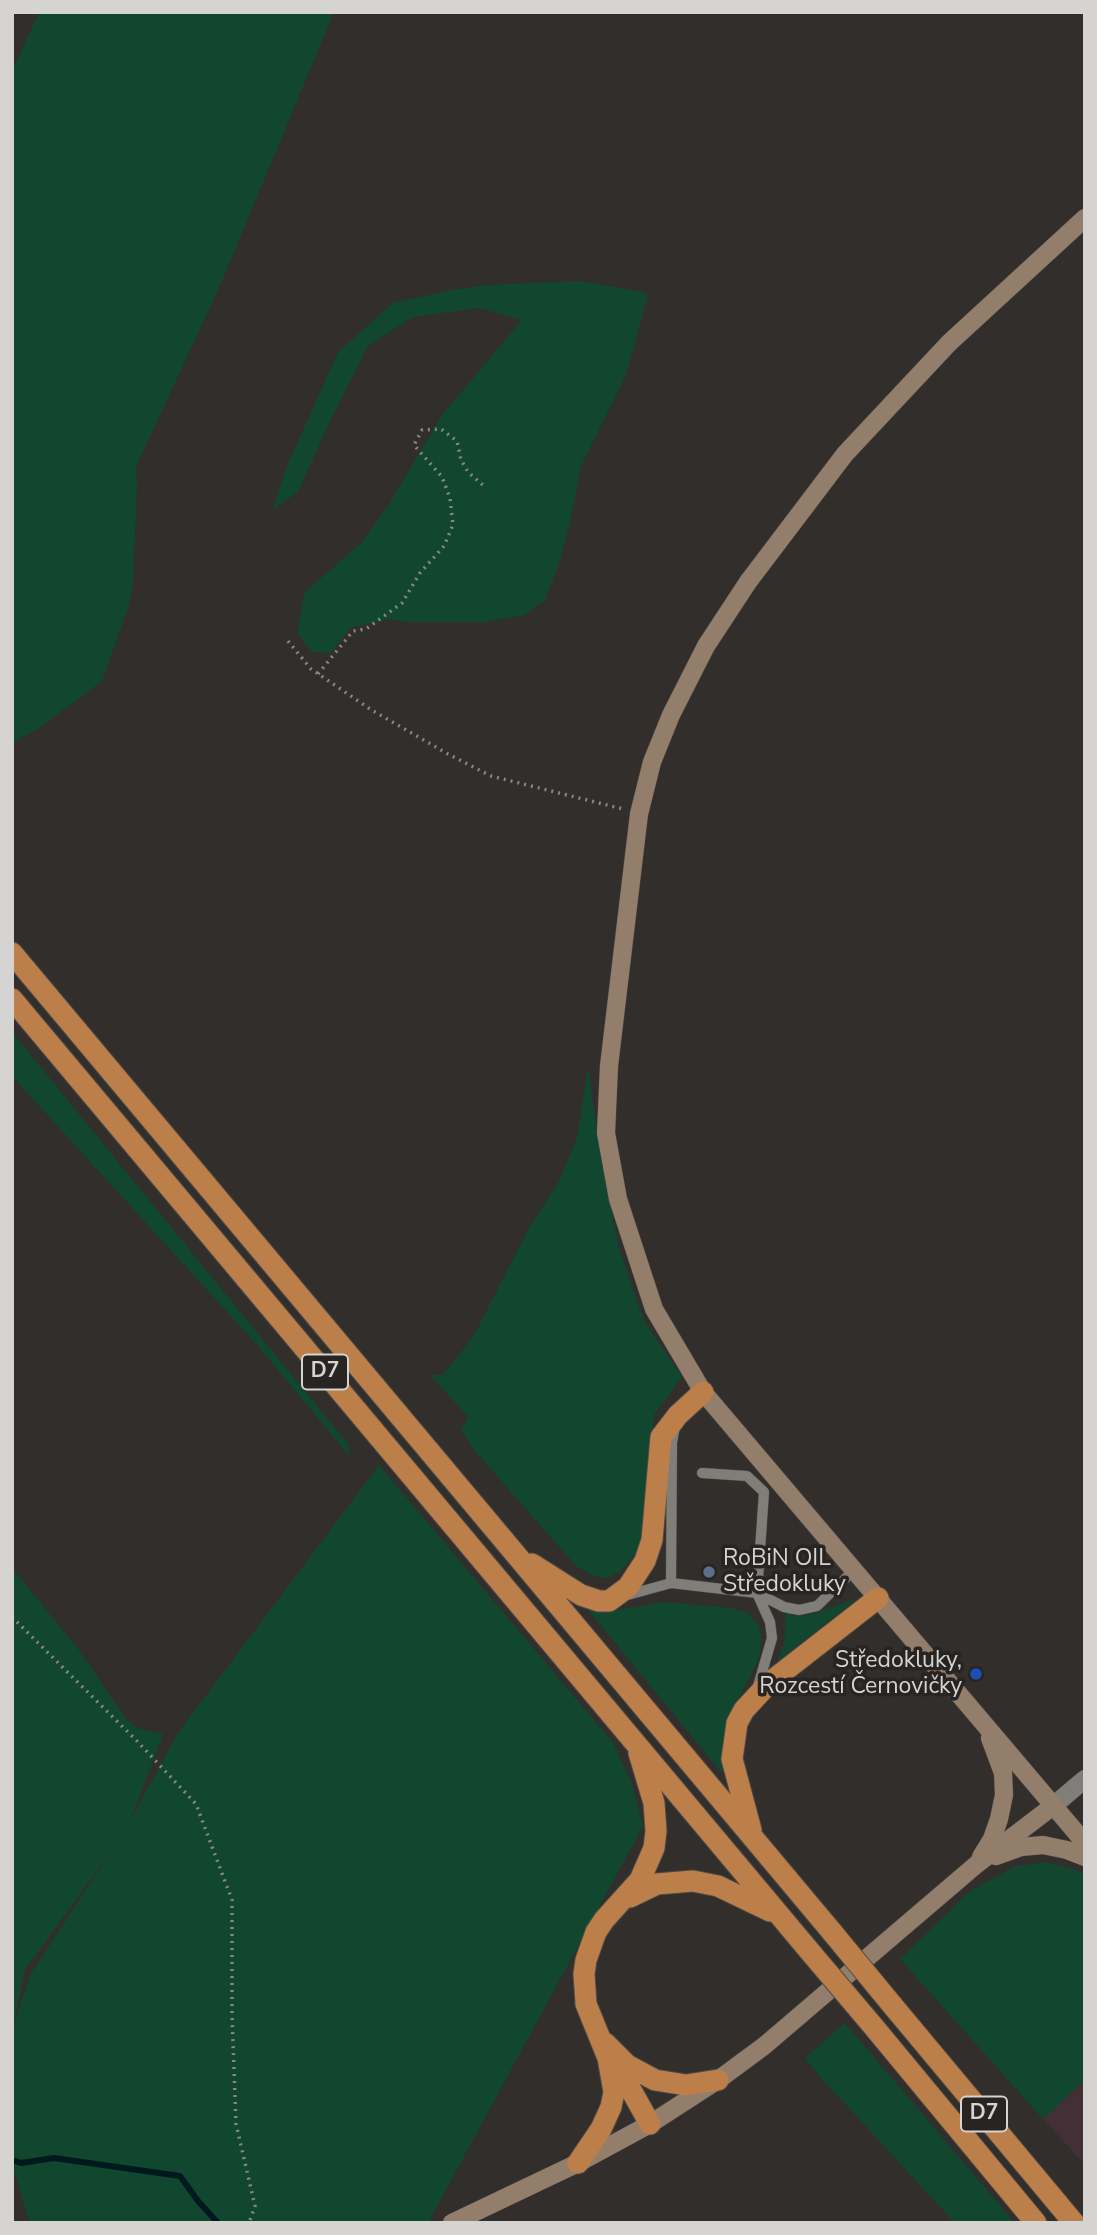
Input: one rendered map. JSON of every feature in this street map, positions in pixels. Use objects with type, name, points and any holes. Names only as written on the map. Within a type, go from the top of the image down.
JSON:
[{"type":"highway","name":"D7","points":[[12,953],[1074,2223]]},
{"type":"highway","name":"D7","points":[[12,999],[1036,2223]]},
{"type":"highway","points":[[513,1552],[581,1595],[598,1601],[609,1601],[618,1597],[636,1577],[652,1540],[662,1437],[678,1415],[703,1392]]},
{"type":"highway","points":[[753,1839],[732,1759],[737,1723],[755,1696],[878,1598]]},
{"type":"highway","points":[[578,2163],[601,2129],[611,2107],[614,2092],[608,2059],[586,2004],[586,1960],[593,1939],[604,1920],[625,1900],[649,1864],[656,1831],[654,1803],[637,1745]]},
{"type":"highway","points":[[625,1900],[657,1884],[692,1881],[718,1886],[780,1916]]},
{"type":"highway","points":[[597,2031],[610,2050],[627,2065],[655,2080],[686,2085],[718,2080]]},
{"type":"highway","points":[[597,2031],[650,2124]]},
{"type":"street","points":[[1085,218],[949,343],[845,454],[748,582],[706,646],[671,715],[652,762],[639,814],[609,1066],[606,1133],[618,1199],[654,1309],[703,1392],[1085,1843]]},
{"type":"street","points":[[977,1864],[992,1839],[1004,1795],[1003,1773],[983,1723]]},
{"type":"street","points":[[452,2223],[578,2163],[650,2124],[718,2080],[764,2046],[977,1864],[1085,1779]]},
{"type":"street","points":[[977,1864],[1021,1847],[1043,1845],[1085,1857]]},
{"type":"lane","points":[[671,1583],[672,1443],[678,1415]]},
{"type":"lane","points":[[702,1473],[747,1476],[764,1492],[757,1592],[770,1622],[772,1638],[755,1696]]},
{"type":"lane","points":[[618,1597],[671,1583],[757,1592],[784,1607],[799,1610],[817,1606],[854,1570]]},
{"type":"path","points":[[318,674],[353,631],[366,628],[402,603],[420,573],[444,547],[453,524],[450,498],[442,477],[414,445],[422,430],[441,429],[457,441],[461,460],[468,472],[484,486]]},
{"type":"path","points":[[288,640],[311,669],[370,709],[446,753],[491,775],[639,814]]},
{"type":"path","points":[[12,1617],[196,1804],[232,1900],[236,2124],[256,2206],[249,2223]]},
{"type":"shaded area","points":[[1085,2080],[1085,2165],[1043,2119]]},
{"type":"green space","points":[[39,12],[334,12],[219,288],[136,467],[133,580],[129,605],[102,681],[39,728],[12,743],[12,71]]},
{"type":"green space","points":[[582,281],[647,293],[647,299],[626,375],[581,466],[569,527],[545,600],[524,615],[486,622],[407,622],[388,619],[350,628],[331,653],[312,652],[297,633],[305,592],[361,543],[389,504],[442,415],[522,320],[480,308],[413,317],[368,346],[298,492],[272,510],[287,466],[338,352],[393,303],[487,285]]},
{"type":"green space","points":[[12,1032],[348,1444],[350,1457],[258,1346],[12,1076]]},
{"type":"green space","points":[[588,1067],[600,1154],[618,1244],[644,1321],[682,1377],[654,1415],[647,1525],[638,1551],[620,1572],[606,1578],[593,1576],[576,1566],[475,1451],[461,1430],[468,1417],[430,1375],[441,1375],[448,1369],[474,1335],[529,1228],[559,1181],[577,1138]]},
{"type":"green space","points":[[379,1465],[614,1744],[632,1784],[643,1826],[428,2223],[30,2223],[12,2164],[12,1568],[79,1650],[126,1719],[137,1728],[163,1734],[130,1822],[177,1734]],"holes":[[[113,1849],[30,1975],[14,2025],[24,1971]]]},
{"type":"green space","points":[[858,1598],[777,1662],[784,1643],[786,1612],[796,1616],[812,1614]]},
{"type":"green space","points":[[665,1602],[731,1608],[749,1613],[759,1626],[760,1656],[723,1738],[722,1773],[588,1610],[613,1611]]},
{"type":"green space","points":[[1047,1862],[1085,1873],[1085,2080],[1043,2119],[900,1959],[970,1891],[1016,1866]]},
{"type":"green space","points":[[845,2023],[1015,2223],[955,2223],[822,2079],[805,2058]]},
{"type":"waterway","points":[[12,2160],[21,2163],[54,2158],[180,2176],[218,2223]]},
{"type":"place","name":"RoBiN OIL Středokluky","points":[[709,1572]]},
{"type":"place","name":"Středokluky, Rozcestí Černovičky","points":[[976,1674]]}]
